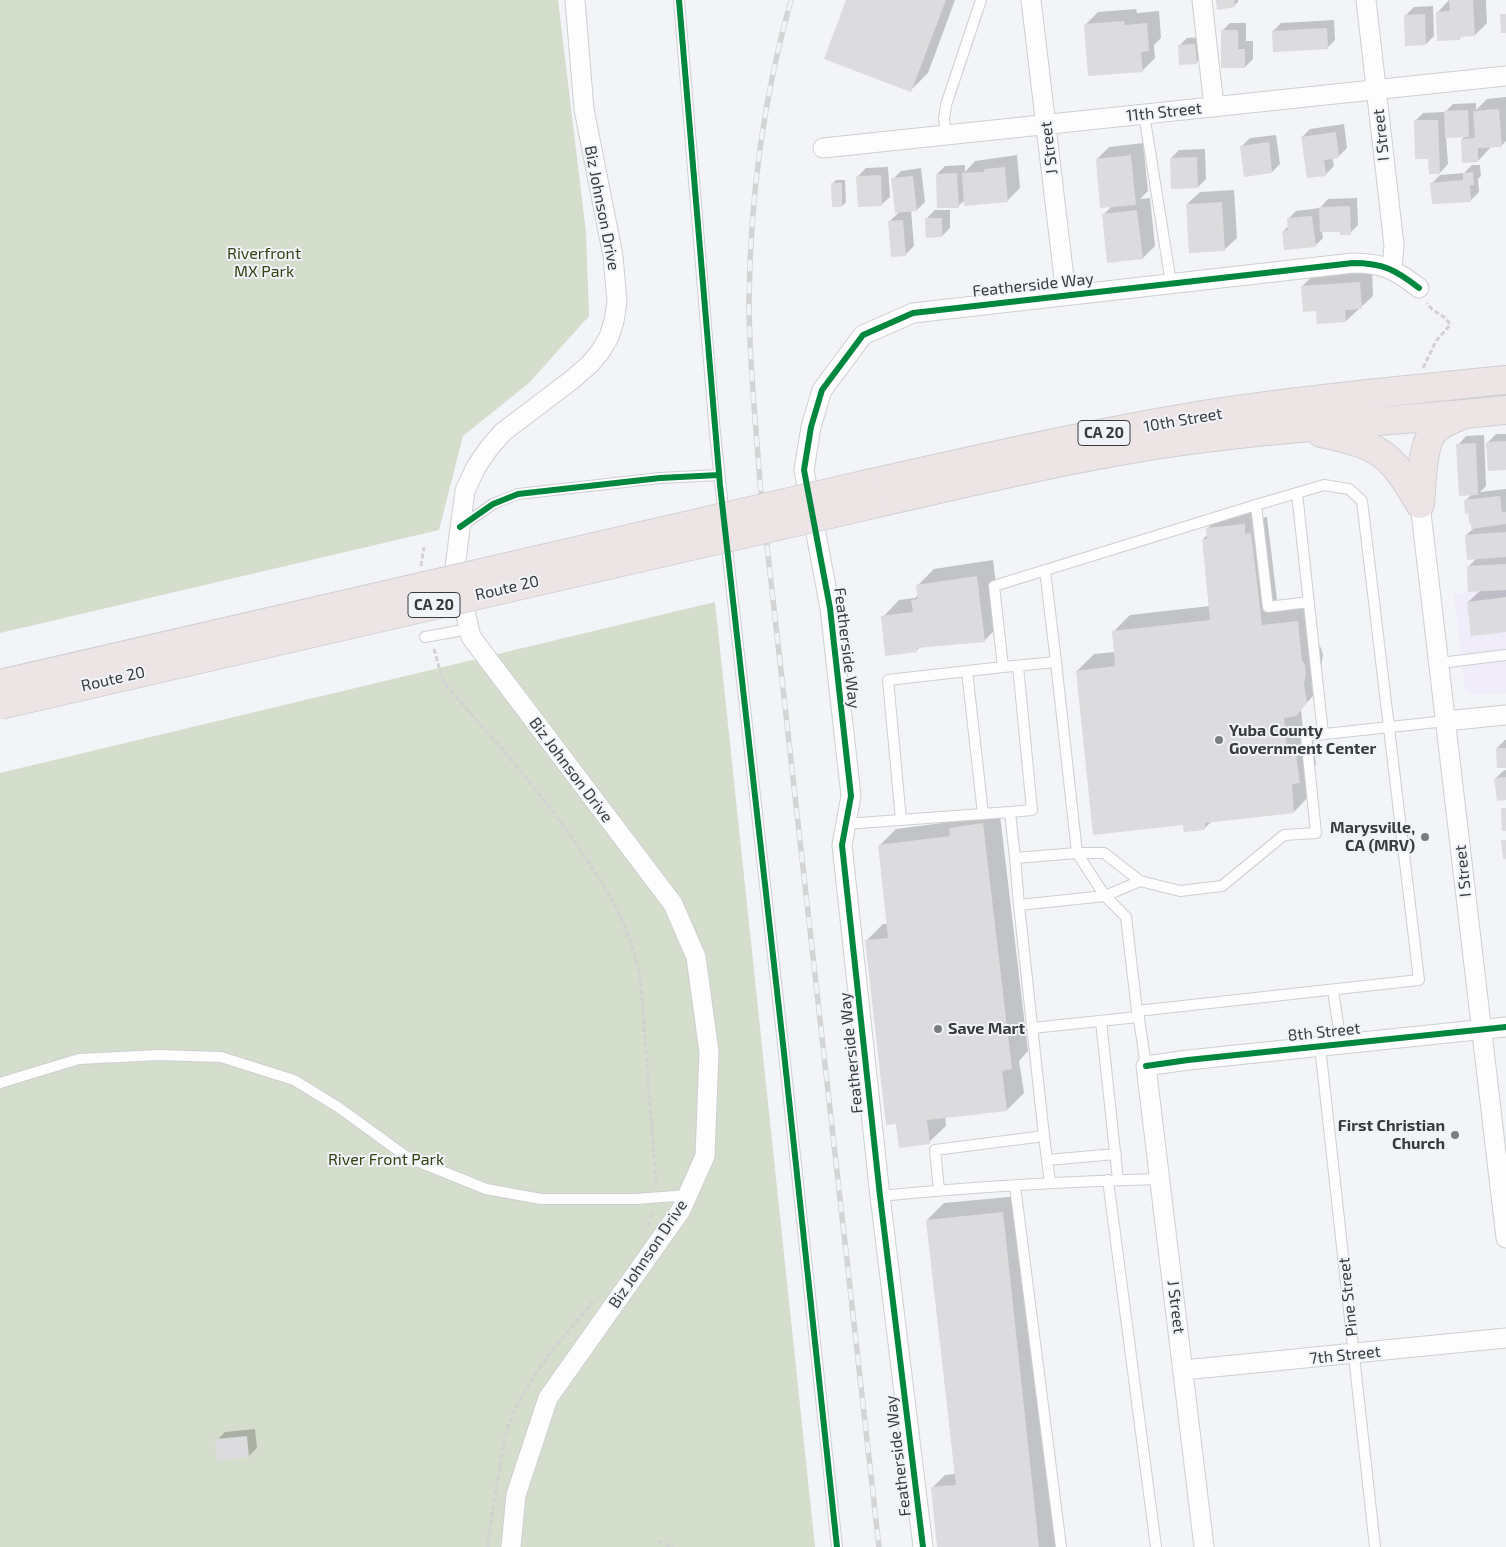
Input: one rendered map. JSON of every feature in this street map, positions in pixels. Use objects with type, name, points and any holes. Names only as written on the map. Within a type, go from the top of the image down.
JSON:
[{"type":"highway","name":"10th Street","points":[[866,495],[1023,449],[1209,414],[1347,396],[1506,380]]},
{"type":"highway","name":"10th Street","points":[[866,495],[1128,450],[1227,436],[1506,410]]},
{"type":"highway","points":[[1420,504],[1428,442],[1434,430],[1445,422],[1464,415]]},
{"type":"highway","points":[[1302,428],[1346,438],[1370,448],[1388,459],[1399,471],[1420,504]]},
{"type":"highway","name":"Route 20","points":[[0,684],[866,495]]},
{"type":"highway","name":"Route 20","points":[[0,705],[866,495]]},
{"type":"street","name":"Biz Johnson Drive","points":[[511,1547],[516,1495],[548,1398],[681,1210],[705,1156],[709,1052],[696,956],[673,904],[471,637],[455,567],[465,491],[476,467],[489,448],[520,419],[590,364],[609,337],[614,321],[617,302],[613,256],[584,109],[575,0]]},
{"type":"street","name":"J Street","points":[[1032,0],[1066,295]]},
{"type":"street","points":[[1202,0],[1214,106]]},
{"type":"street","name":"I Street","points":[[1366,0],[1394,245],[1392,269]]},
{"type":"street","name":"11th Street","points":[[822,148],[1506,76]]},
{"type":"street","name":"Featherside Way","points":[[923,1547],[880,1196],[842,845],[851,796],[830,608],[804,470],[811,427],[822,390],[863,335],[912,313],[1368,263],[1392,269],[1419,288]]},
{"type":"street","name":"I Street","points":[[1420,504],[1506,1238]]},
{"type":"street","points":[[1446,721],[1506,715]]},
{"type":"street","name":"8th Street","points":[[1146,1066],[1506,1027]]},
{"type":"street","name":"J Street","points":[[1146,1066],[1204,1547]]},
{"type":"street","name":"7th Street","points":[[1184,1370],[1506,1338]]},
{"type":"lane","points":[[679,0],[719,475],[837,1547]]},
{"type":"lane","points":[[946,135],[944,119],[946,104],[981,0]]},
{"type":"lane","points":[[1144,114],[1171,284]]},
{"type":"lane","points":[[460,527],[493,504],[518,494],[660,478],[719,475]]},
{"type":"lane","points":[[1003,667],[994,586],[1324,485],[1350,489],[1362,501],[1419,980],[1138,1014],[1101,1021],[1032,1028]]},
{"type":"lane","points":[[1297,494],[1323,734]]},
{"type":"lane","points":[[1256,505],[1268,607],[1309,602]]},
{"type":"lane","points":[[1045,570],[1077,854],[1105,896],[1126,917],[1146,1066]]},
{"type":"lane","points":[[428,637],[469,629]]},
{"type":"lane","points":[[1440,663],[1506,656]]},
{"type":"lane","points":[[901,820],[888,680],[1056,662]]},
{"type":"lane","points":[[845,824],[1032,810],[1018,666]]},
{"type":"lane","points":[[967,671],[983,814]]},
{"type":"lane","points":[[1016,858],[1104,853],[1140,881],[1180,891],[1222,886],[1284,835],[1316,833],[1306,736],[1446,721]]},
{"type":"lane","points":[[1010,812],[1050,1183]]},
{"type":"lane","points":[[1019,905],[1105,896],[1140,881]]},
{"type":"lane","points":[[1333,990],[1341,1044]]},
{"type":"lane","points":[[1101,1021],[1116,1154],[1113,1180],[1156,1547]]},
{"type":"lane","name":"Pine Street","points":[[1320,1046],[1375,1547]]},
{"type":"lane","points":[[0,1083],[79,1059],[159,1055],[221,1057],[294,1080],[338,1106],[407,1156],[486,1189],[541,1199],[636,1199],[688,1195]]},
{"type":"lane","points":[[939,1190],[936,1150],[1044,1136]]},
{"type":"lane","points":[[1047,1160],[1116,1154]]},
{"type":"lane","points":[[880,1196],[1050,1183],[1160,1179]]},
{"type":"lane","points":[[1015,1186],[1061,1547]]},
{"type":"path","points":[[1419,288],[1430,308],[1448,319],[1450,325],[1436,341],[1422,371]]},
{"type":"path","points":[[421,570],[424,547]]},
{"type":"path","points":[[428,637],[442,678],[448,688],[501,747],[545,802],[599,878],[621,916],[636,960],[641,985],[656,1177],[648,1227],[644,1234]]},
{"type":"path","points":[[488,1547],[490,1521],[502,1449],[509,1425],[519,1403],[545,1360],[598,1296]]},
{"type":"path","points":[[658,1541],[673,1547]]},
{"type":"shaded area","points":[[1506,588],[1506,693],[1473,695],[1465,689],[1454,594]]},
{"type":"green space","name":"Riverfront MX Park","points":[[0,0],[558,0],[586,233],[589,316],[529,383],[463,436],[439,530],[0,633]]},
{"type":"green space","name":"River Front Park","points":[[715,602],[815,1547],[0,1547],[0,773]]},
{"type":"building","points":[[846,0],[946,0],[911,92],[824,59]]},
{"type":"building","points":[[1216,0],[1234,0],[1235,7],[1217,10]]},
{"type":"building","points":[[1449,0],[1473,0],[1475,36],[1460,37],[1460,40],[1437,41],[1436,12],[1450,11]]},
{"type":"building","points":[[1425,14],[1426,45],[1405,46],[1404,15]]},
{"type":"building","points":[[1500,14],[1506,14],[1506,33],[1501,33]]},
{"type":"building","points":[[1124,21],[1125,25],[1147,23],[1149,51],[1141,52],[1143,72],[1088,76],[1084,24]]},
{"type":"building","points":[[1327,28],[1328,49],[1273,52],[1272,31]]},
{"type":"building","points":[[1221,30],[1238,30],[1238,49],[1245,49],[1245,68],[1221,68]]},
{"type":"building","points":[[1195,44],[1197,64],[1179,65],[1178,45]]},
{"type":"building","points":[[1499,109],[1502,147],[1478,148],[1478,162],[1462,163],[1461,139],[1475,138],[1473,111]]},
{"type":"building","points":[[1468,110],[1469,137],[1445,138],[1444,111]]},
{"type":"building","points":[[1414,120],[1438,120],[1440,174],[1429,174],[1428,159],[1415,159]]},
{"type":"building","points":[[1336,132],[1339,158],[1324,160],[1326,176],[1307,178],[1301,137]]},
{"type":"building","points":[[1269,142],[1272,173],[1244,177],[1240,146]]},
{"type":"building","points":[[1131,155],[1136,205],[1100,208],[1096,159]]},
{"type":"building","points":[[1197,157],[1198,188],[1171,189],[1170,158]]},
{"type":"building","points":[[1005,167],[1008,202],[964,206],[962,173],[984,172],[984,169]]},
{"type":"building","points":[[1473,172],[1474,185],[1470,185],[1471,202],[1432,204],[1430,183],[1463,180],[1463,173]]},
{"type":"building","points":[[957,173],[959,208],[937,208],[936,174]]},
{"type":"building","points":[[881,175],[882,206],[858,207],[856,176]]},
{"type":"building","points":[[913,176],[917,211],[895,213],[891,178]]},
{"type":"building","points":[[831,183],[842,183],[842,207],[832,207]]},
{"type":"building","points":[[1222,202],[1225,251],[1189,253],[1186,204]]},
{"type":"building","points":[[1350,206],[1351,235],[1340,235],[1340,232],[1320,232],[1319,207]]},
{"type":"building","points":[[1137,210],[1143,259],[1107,263],[1102,214]]},
{"type":"building","points":[[1312,216],[1316,247],[1284,250],[1282,231],[1288,230],[1287,218]]},
{"type":"building","points":[[925,218],[942,218],[942,237],[926,238]]},
{"type":"building","points":[[903,220],[906,256],[891,257],[888,221]]},
{"type":"building","points":[[1360,282],[1362,309],[1345,310],[1346,322],[1317,324],[1316,311],[1303,312],[1301,286]]},
{"type":"building","points":[[1506,441],[1506,470],[1488,471],[1486,442]]},
{"type":"building","points":[[1476,443],[1478,495],[1459,496],[1456,444]]},
{"type":"building","points":[[1500,496],[1502,512],[1506,512],[1506,524],[1471,529],[1468,513],[1465,514],[1464,500]]},
{"type":"building","points":[[1245,524],[1245,534],[1251,533],[1262,625],[1298,621],[1302,661],[1305,665],[1306,673],[1304,684],[1307,703],[1296,716],[1284,718],[1288,757],[1296,755],[1300,783],[1292,784],[1294,813],[1205,823],[1205,830],[1184,832],[1183,825],[1093,835],[1076,671],[1115,666],[1112,631],[1210,620],[1202,539],[1207,539],[1206,528]]},
{"type":"building","points":[[1506,532],[1506,557],[1467,560],[1465,535]]},
{"type":"building","points":[[1506,564],[1506,590],[1468,592],[1467,566]]},
{"type":"building","points":[[977,576],[985,642],[917,648],[917,652],[885,656],[881,616],[913,612],[911,600],[918,599],[916,585]]},
{"type":"building","points":[[1506,597],[1506,632],[1471,636],[1467,602]]},
{"type":"building","points":[[1496,748],[1506,748],[1506,768],[1497,768]]},
{"type":"building","points":[[1506,777],[1506,800],[1497,801],[1494,778]]},
{"type":"building","points":[[1501,808],[1506,808],[1506,831],[1502,831]]},
{"type":"building","points":[[983,823],[1012,1069],[1002,1071],[1007,1111],[927,1120],[930,1144],[899,1148],[896,1124],[886,1125],[865,940],[888,938],[878,845],[950,836],[949,828]]},
{"type":"building","points":[[1501,840],[1506,840],[1506,859],[1503,859]]},
{"type":"building","points":[[1003,1212],[1039,1547],[937,1547],[931,1487],[956,1485],[926,1220]]},
{"type":"building","points":[[247,1436],[249,1457],[217,1461],[215,1439]]},
{"type":"railway","points":[[791,0],[773,75],[755,188],[749,302],[751,370],[760,483],[879,1547]]},
{"type":"cycle path","points":[[679,0],[720,485],[837,1547]]},
{"type":"cycle path","points":[[923,1547],[880,1196],[842,845],[851,796],[830,608],[804,470],[811,427],[822,390],[863,335],[913,313],[1353,263],[1373,264],[1389,269],[1403,276],[1419,288]]},
{"type":"cycle path","points":[[460,527],[493,504],[518,494],[660,478],[719,475]]},
{"type":"cycle path","points":[[1146,1066],[1506,1027]]},
{"type":"place","name":"Yuba County Government Center","points":[[1219,740]]},
{"type":"place","name":"Marysville, CA (MRV)","points":[[1425,837]]},
{"type":"place","name":"Save Mart","points":[[938,1029]]},
{"type":"place","name":"First Christian Church","points":[[1455,1135]]}]
